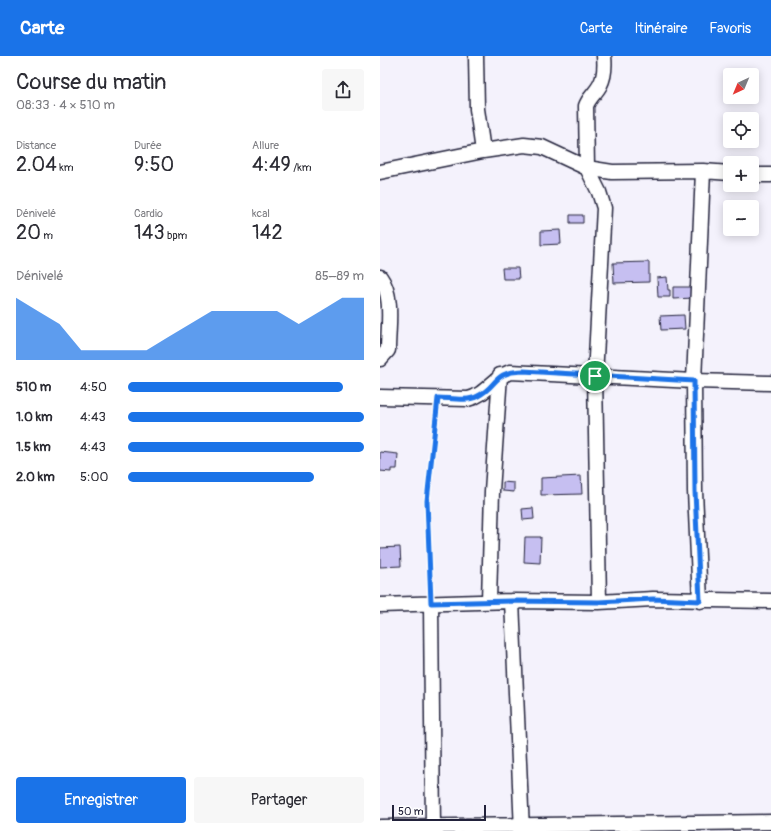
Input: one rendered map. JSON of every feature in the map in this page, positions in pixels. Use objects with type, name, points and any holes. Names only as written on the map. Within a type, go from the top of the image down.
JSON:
[{"type":"street","points":[[476,56],[477,109],[484,151]]},
{"type":"street","points":[[599,602],[595,376],[604,208],[599,192],[587,168],[586,106],[589,98],[600,85],[604,72],[604,56]]},
{"type":"street","points":[[380,172],[484,151],[524,145],[542,146],[587,168],[612,172],[703,171],[723,172]]},
{"type":"street","points":[[700,601],[695,491],[694,381],[703,171]]},
{"type":"street","points":[[759,175],[771,175]]},
{"type":"street","points":[[380,277],[385,284],[388,293],[388,350],[380,359]]},
{"type":"street","points":[[380,397],[468,399],[478,396],[500,376],[510,372],[523,371],[694,381],[771,383]]},
{"type":"street","points":[[489,601],[492,491],[500,376]]},
{"type":"street","points":[[380,605],[489,601],[599,602],[653,599],[700,601],[771,601]]},
{"type":"street","points":[[512,601],[522,829]]},
{"type":"street","points":[[431,603],[433,829]]},
{"type":"street","points":[[380,827],[433,829],[522,829],[771,822]]},
{"type":"path","points":[[431,603],[427,501],[438,398]]},
{"type":"building","points":[[570,215],[583,215],[583,223],[570,223]]},
{"type":"building","points":[[560,230],[561,244],[541,245],[541,231]]},
{"type":"building","points":[[649,262],[649,282],[614,283],[613,263]]},
{"type":"building","points":[[502,268],[518,268],[519,279],[503,279]]},
{"type":"building","points":[[667,277],[670,297],[658,297],[657,278]]},
{"type":"building","points":[[673,287],[693,287],[694,298],[673,299]]},
{"type":"building","points":[[684,315],[685,329],[661,330],[660,316]]},
{"type":"building","points":[[380,452],[398,454],[397,469],[391,469],[391,472],[380,471]]},
{"type":"building","points":[[581,476],[582,494],[541,495],[541,478]]},
{"type":"building","points":[[503,482],[514,483],[514,492],[503,491]]},
{"type":"building","points":[[533,508],[534,519],[523,520],[522,509]]},
{"type":"building","points":[[525,537],[541,537],[540,563],[524,562]]},
{"type":"building","points":[[400,547],[401,566],[380,567],[380,548]]},
{"type":"route","points":[[523,371],[595,376],[694,381],[695,491],[700,601],[653,599],[599,602],[489,601],[431,603],[427,501],[438,398],[468,399],[478,396],[500,376],[510,372],[523,371]]}]
